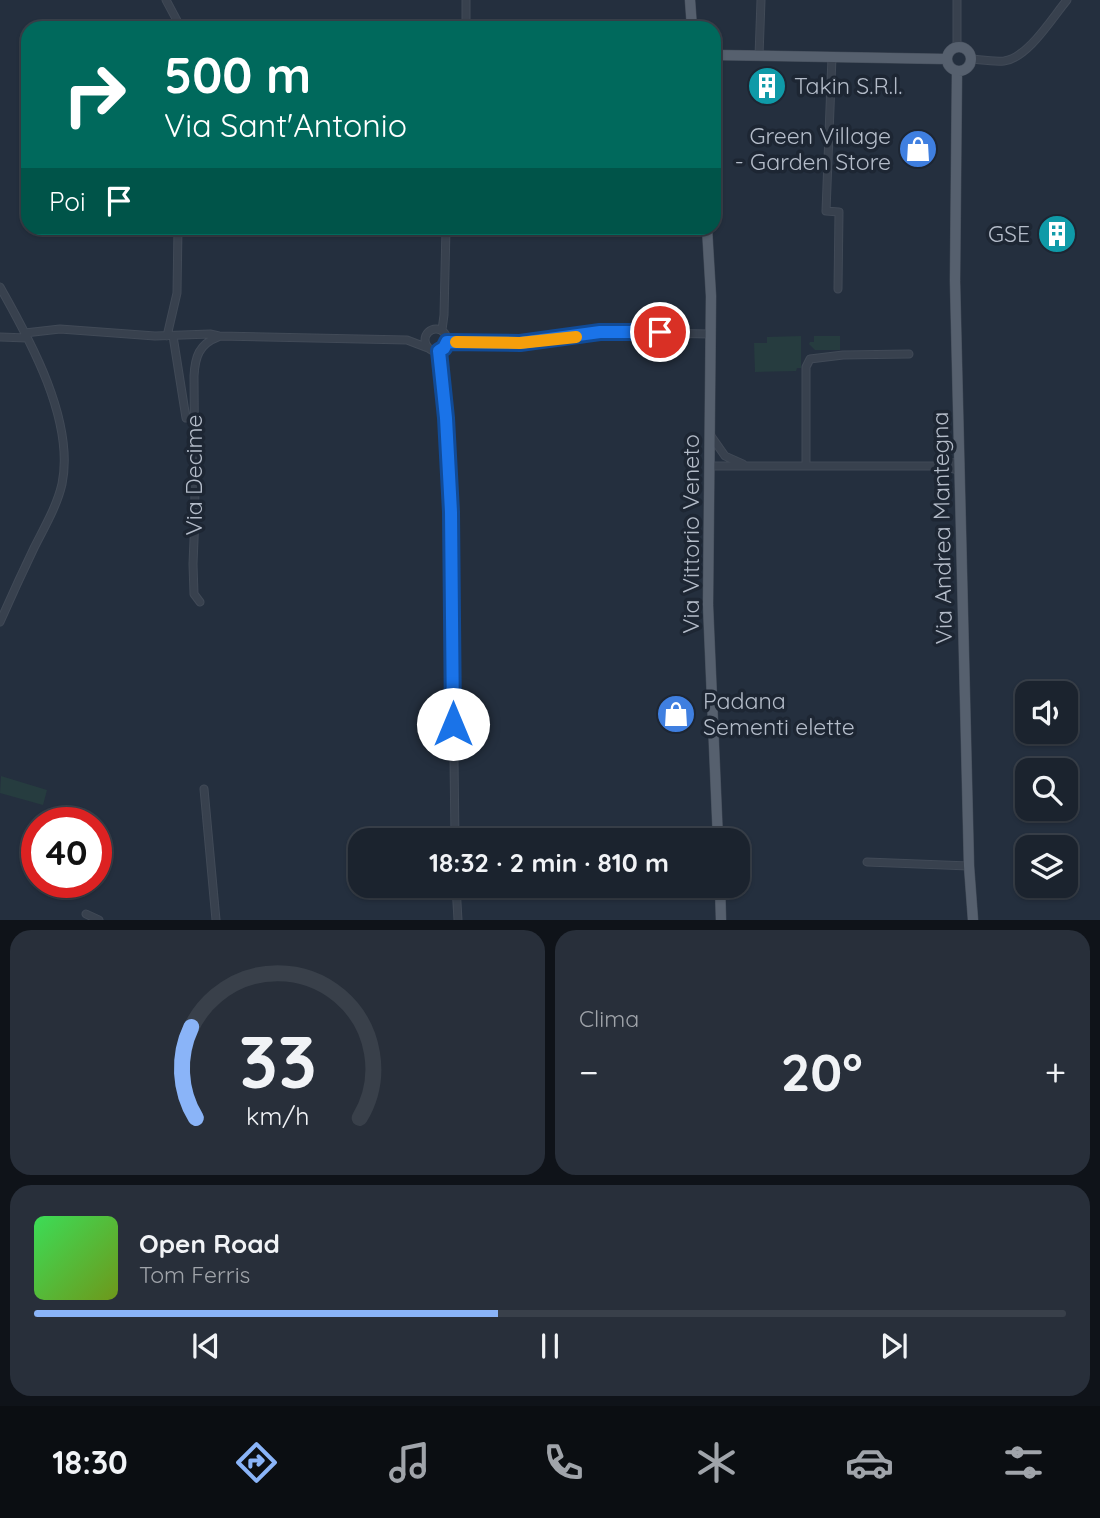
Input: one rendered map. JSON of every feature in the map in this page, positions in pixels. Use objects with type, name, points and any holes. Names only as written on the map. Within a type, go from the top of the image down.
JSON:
[{"type":"main road","points":[[690,0],[692,21]]},
{"type":"main road","points":[[957,46],[967,50],[971,60],[967,68],[957,71],[948,66],[946,59],[949,50],[957,46]]},
{"type":"main road","points":[[721,53],[946,59]]},
{"type":"main road","name":"Via Andrea Mantegna","points":[[957,71],[957,464],[969,866],[973,919]]},
{"type":"main road","name":"Via Vittorio Veneto","points":[[707,235],[711,296],[708,605],[717,828]]},
{"type":"main road","points":[[721,898],[722,919]]},
{"type":"street","points":[[166,0],[177,21]]},
{"type":"street","points":[[466,0],[466,21]]},
{"type":"street","points":[[759,56],[761,0]]},
{"type":"street","points":[[957,0],[957,46]]},
{"type":"street","points":[[971,60],[1004,61],[1017,58],[1067,0]]},
{"type":"street","points":[[832,57],[825,211],[839,212],[838,289]]},
{"type":"street","points":[[178,235],[174,336],[186,418]]},
{"type":"street","points":[[442,330],[446,235]]},
{"type":"street","points":[[0,287],[26,336],[58,413],[64,463],[62,485],[50,515],[0,622]]},
{"type":"street","points":[[0,337],[26,336],[60,329],[174,336],[196,334],[219,337],[407,340],[435,329],[442,330],[447,342],[439,351],[407,340]]},
{"type":"street","points":[[447,342],[531,342],[600,332],[711,334]]},
{"type":"street","points":[[196,334],[202,345]]},
{"type":"street","points":[[426,334],[425,343],[428,348]]},
{"type":"street","points":[[174,336],[202,345],[219,337]]},
{"type":"street","name":"Via Decime","points":[[200,602],[194,594],[193,565],[194,376],[195,361],[202,345]]},
{"type":"street","points":[[439,351],[451,512],[455,828]]},
{"type":"street","points":[[806,466],[806,367],[810,359],[842,355],[909,354]]},
{"type":"street","points":[[710,436],[725,456],[747,465]]},
{"type":"street","points":[[710,463],[725,456]]},
{"type":"street","points":[[710,463],[724,467],[934,467],[957,464]]},
{"type":"street","points":[[709,484],[724,467]]},
{"type":"street","points":[[204,789],[216,919]]},
{"type":"street","points":[[867,862],[969,866]]},
{"type":"street","points":[[457,898],[458,919]]},
{"type":"street","points":[[86,914],[99,919]]},
{"type":"green space","points":[[801,336],[801,368],[796,371],[755,372],[754,343],[767,343],[767,337]]},
{"type":"green space","points":[[814,336],[840,336],[840,350],[815,350],[809,344],[814,342]]},
{"type":"green space","points":[[1,776],[47,790],[43,805],[0,793]]},
{"type":"slow traffic","points":[[456,342],[520,343],[576,337]]},
{"type":"place","name":"Takin S.R.l.","points":[[767,86]]},
{"type":"place","name":"Green Village - Garden Store","points":[[918,149]]},
{"type":"place","name":"GSE","points":[[1057,234]]},
{"type":"place","name":"Padana Sementi elette","points":[[676,714]]},
{"type":"route","points":[[453,724],[451,512],[439,351],[447,342],[520,343],[565,339],[600,332],[660,332]]}]
